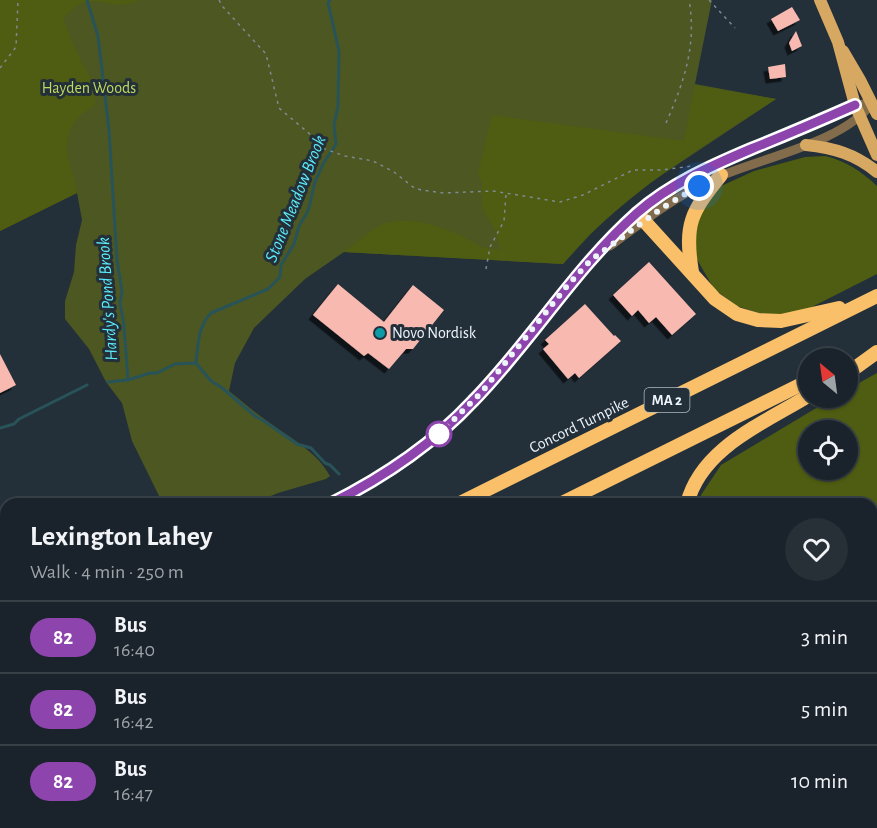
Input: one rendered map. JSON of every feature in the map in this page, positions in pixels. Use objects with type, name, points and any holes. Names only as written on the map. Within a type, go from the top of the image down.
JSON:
[{"type":"highway","points":[[692,272],[688,238],[691,222],[701,201],[721,175]]},
{"type":"highway","points":[[641,217],[720,304],[737,314],[758,320],[795,319],[872,298]]},
{"type":"highway","name":"Concord Turnpike","points":[[470,498],[872,298]]},
{"type":"highway","points":[[858,356],[877,346]]},
{"type":"highway","points":[[858,366],[877,352]]},
{"type":"highway","points":[[572,498],[798,386]]},
{"type":"highway","points":[[690,498],[698,478],[719,452],[798,402]]},
{"type":"main road","points":[[820,0],[837,42],[858,110],[877,155]]},
{"type":"main road","points":[[837,42],[856,72],[874,108]]},
{"type":"main road","points":[[806,145],[842,151],[877,172]]},
{"type":"street","points":[[342,498],[400,464],[455,420],[491,382],[567,286],[591,260],[641,217],[662,194],[708,168],[858,110],[874,108]]},
{"type":"street","points":[[641,217],[721,175],[832,134],[858,110]]},
{"type":"path","points":[[0,68],[16,47],[18,0]]},
{"type":"path","points":[[219,0],[266,54],[279,108],[311,135],[320,147],[345,156],[370,161],[391,170],[421,190],[444,193],[493,191],[560,202],[582,195],[633,171],[694,167]]},
{"type":"path","points":[[666,123],[680,90],[691,48],[693,25],[689,0]]},
{"type":"path","points":[[709,0],[735,28]]},
{"type":"path","points":[[486,269],[490,248],[504,222],[506,193]]},
{"type":"green space","name":"Hayden Woods","points":[[0,0],[712,0],[695,84],[776,99],[642,188],[595,229],[563,264],[344,252],[305,279],[254,328],[235,363],[229,391],[311,453],[325,467],[330,476],[266,498],[160,498],[132,441],[122,403],[106,382],[89,349],[65,319],[65,301],[74,272],[76,245],[82,220],[77,193],[0,231]]},
{"type":"green space","name":"Hayden Woods","points":[[0,0],[140,0],[125,4],[87,1],[78,5],[63,18],[77,53],[93,83],[96,104],[77,119],[68,138],[68,155],[77,193],[0,231]]},
{"type":"green space","points":[[695,85],[776,99],[636,194],[586,239],[563,264],[344,252],[381,225],[395,221],[414,221],[434,226],[462,236],[484,248],[500,249],[495,230],[482,208],[482,184],[478,174],[492,115],[684,141]]},
{"type":"green space","points":[[825,156],[853,167],[877,186],[877,274],[804,311],[768,316],[737,306],[714,289],[695,256],[696,220],[719,187],[754,171],[805,157]]},
{"type":"green space","points":[[877,373],[877,498],[701,498],[701,495],[721,465],[816,408],[858,408],[858,383]]},
{"type":"building","points":[[792,7],[800,20],[778,31],[771,19]]},
{"type":"building","points":[[796,31],[802,46],[792,51],[789,43]]},
{"type":"building","points":[[785,64],[786,77],[770,79],[768,67]]},
{"type":"building","points":[[649,262],[696,314],[672,335],[656,317],[649,323],[638,310],[632,316],[613,295]]},
{"type":"building","name":"Novo Nordisk","points":[[338,284],[384,322],[413,285],[444,310],[413,349],[406,349],[389,369],[368,353],[364,356],[313,315]]},
{"type":"building","points":[[585,304],[621,341],[579,378],[575,373],[568,379],[543,349],[549,344],[545,340]]},
{"type":"building","points":[[0,354],[16,385],[0,393]]},
{"type":"waterway","name":"Hardy's Pond Brook","points":[[87,0],[98,36],[109,130],[117,260],[122,292],[120,303],[128,380],[157,373],[175,364],[196,363],[211,381],[255,416],[297,444],[311,448],[339,474]]},
{"type":"waterway","name":"Stone Meadow Brook","points":[[196,363],[201,330],[211,313],[268,289],[280,277],[281,265],[294,244],[299,226],[308,211],[315,182],[336,144],[334,125],[338,106],[339,51],[328,3],[330,0]]},
{"type":"waterway","points":[[108,382],[127,380]]},
{"type":"waterway","points":[[0,428],[14,424],[19,419],[87,385]]},
{"type":"bus line","name":"82","points":[[342,498],[400,464],[455,420],[496,376],[563,291],[619,230],[650,202],[708,168],[855,105]]},
{"type":"place","name":"Novo Nordisk","points":[[380,333]]},
{"type":"route","points":[[439,434],[472,403],[496,376],[567,286],[591,260],[662,208],[699,186]]}]
